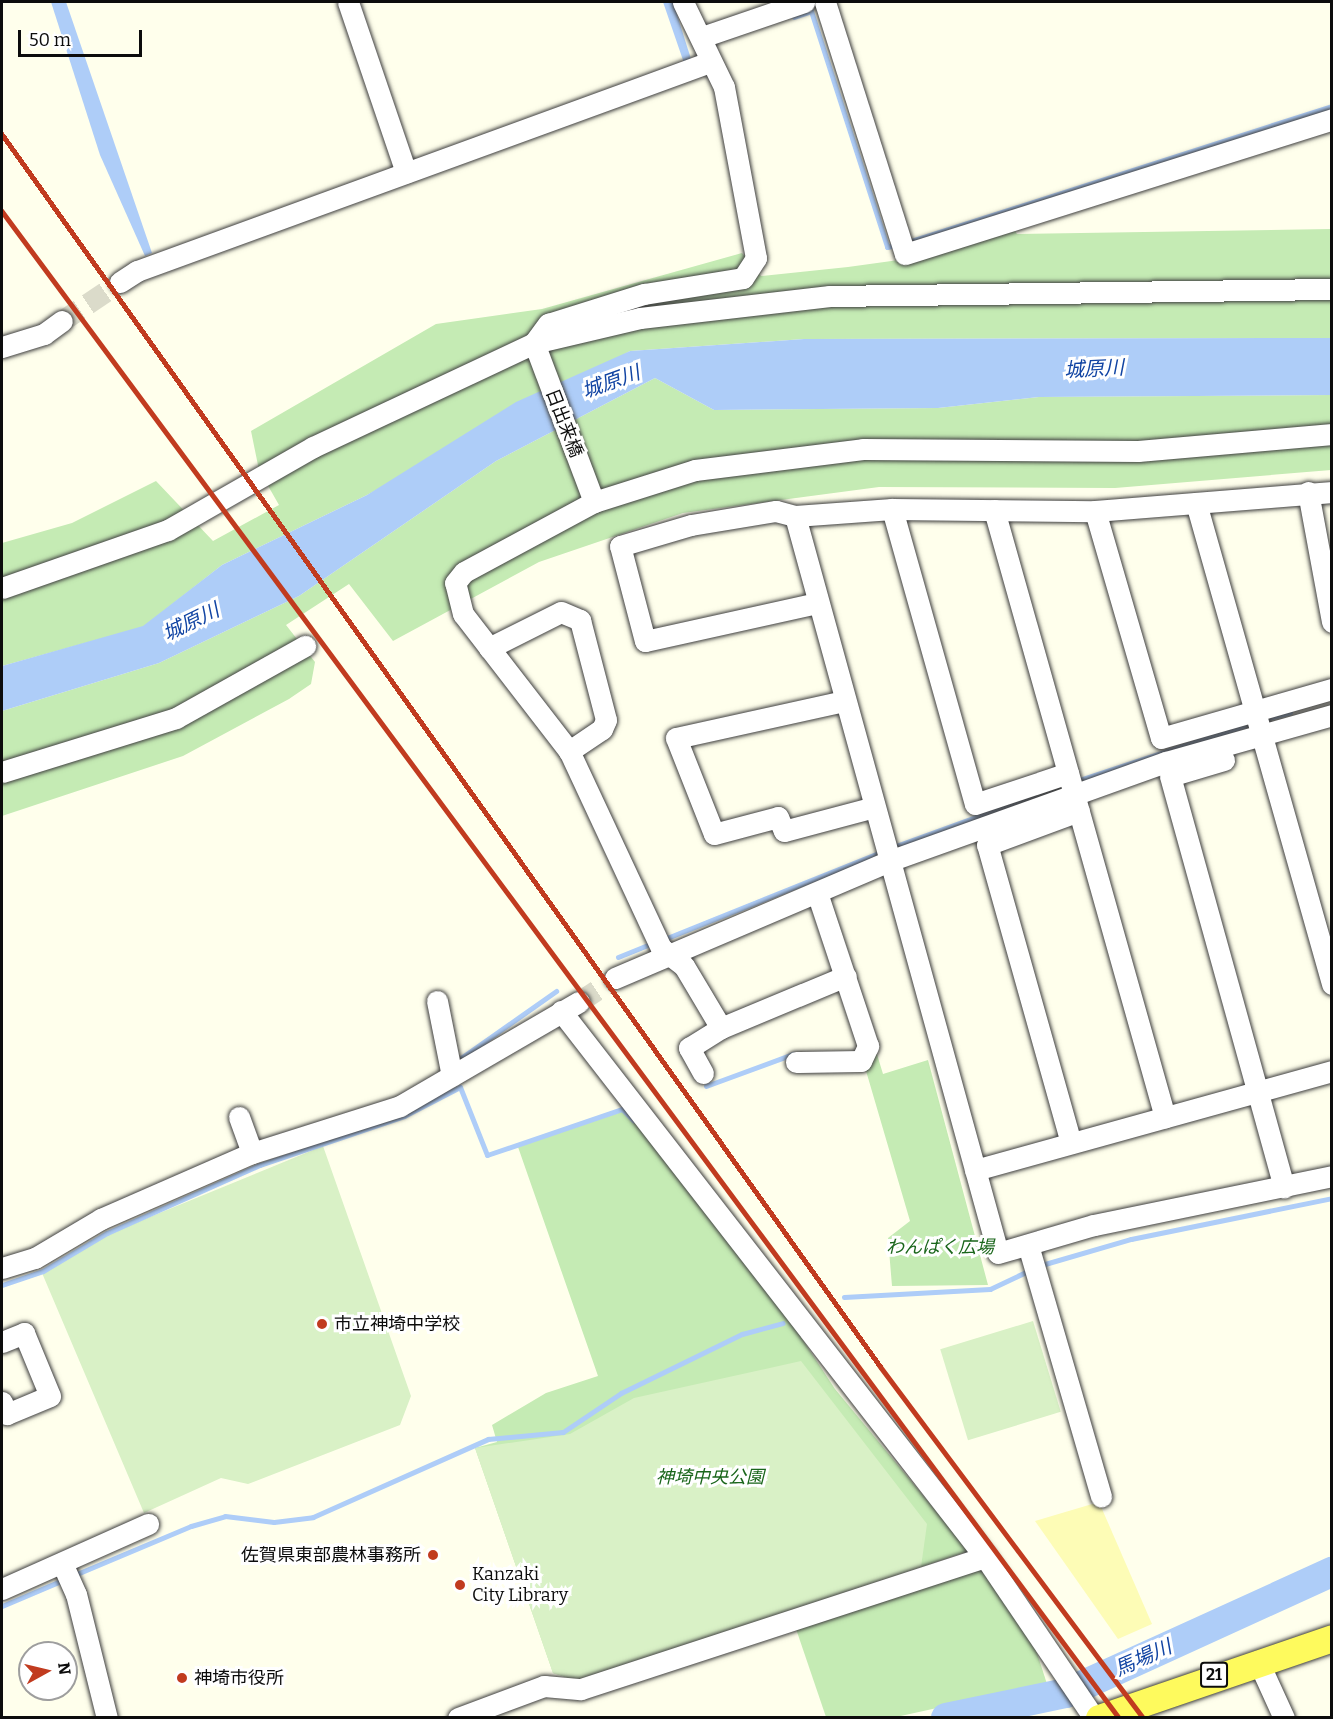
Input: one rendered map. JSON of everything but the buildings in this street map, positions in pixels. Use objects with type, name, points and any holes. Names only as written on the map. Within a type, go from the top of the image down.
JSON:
[{"type":"main road","name":"21","points":[[1092,1712],[1332,1638]]},
{"type":"street","points":[[348,2],[406,172]]},
{"type":"street","points":[[534,343],[548,324],[644,294],[743,278],[756,258],[724,87],[710,62],[702,37],[691,25],[683,2]]},
{"type":"street","points":[[702,37],[804,2]]},
{"type":"street","points":[[825,2],[903,247],[1332,119]]},
{"type":"street","points":[[120,282],[137,271],[710,62]]},
{"type":"street","points":[[2,588],[168,530],[313,447],[534,343],[640,318],[830,296],[1332,289]]},
{"type":"street","points":[[2,347],[44,334],[62,321]]},
{"type":"street","name":"日出来橋","points":[[534,343],[594,502]]},
{"type":"street","points":[[721,1028],[663,947],[569,751],[463,614],[455,583],[464,572],[594,502],[695,470],[863,449],[1138,451],[1332,435]]},
{"type":"street","points":[[1308,492],[1332,622]]},
{"type":"street","points":[[817,603],[645,641],[620,546],[691,525],[777,511],[795,516],[892,509],[1095,511],[1308,492],[1332,492]]},
{"type":"street","points":[[1196,503],[1332,984]]},
{"type":"street","points":[[892,509],[975,804],[1073,792]]},
{"type":"street","points":[[994,510],[1165,1117]]},
{"type":"street","points":[[1095,511],[1161,738],[1260,730],[1332,728]]},
{"type":"street","points":[[795,516],[817,603],[998,1253],[1032,1260],[1125,1218],[1332,1176]]},
{"type":"street","points":[[489,648],[561,612],[580,620],[606,720],[602,729],[569,751]]},
{"type":"street","points":[[2,772],[176,718],[305,646]]},
{"type":"street","points":[[1284,1187],[1170,776],[1260,730],[1332,689]]},
{"type":"street","points":[[844,701],[676,738],[714,834],[778,817],[784,831],[874,807]]},
{"type":"street","points":[[615,978],[663,947],[817,893],[887,854],[1260,730],[1332,714]]},
{"type":"street","points":[[1071,1143],[987,845],[1073,792]]},
{"type":"street","points":[[796,1062],[861,1061],[868,1046],[817,893]]},
{"type":"street","points":[[703,1073],[689,1048],[721,1028],[846,976]]},
{"type":"street","points":[[437,1001],[452,1076]]},
{"type":"street","points":[[2,1268],[35,1258],[101,1219],[252,1153],[400,1106],[570,1007],[653,1123],[985,1557],[1092,1712]]},
{"type":"street","points":[[975,1170],[1332,1071]]},
{"type":"street","points":[[239,1117],[252,1153]]},
{"type":"street","points":[[1032,1260],[1101,1497]]},
{"type":"street","points":[[2,1342],[24,1333],[50,1396],[7,1414],[2,1402]]},
{"type":"street","points":[[2,1589],[148,1524]]},
{"type":"street","points":[[458,1718],[544,1686],[581,1689],[985,1557]]},
{"type":"street","points":[[62,1563],[76,1594],[106,1718]]},
{"type":"street","points":[[1258,1661],[1284,1718]]},
{"type":"green space","points":[[1011,225],[1017,234],[1331,229],[1331,338],[804,339],[630,351],[367,495],[222,565],[143,627],[2,666],[2,543],[72,523],[156,481],[213,541],[279,505],[259,470],[251,431],[436,324],[542,309],[742,253],[761,276],[848,267],[906,259]]},
{"type":"green space","points":[[655,378],[714,410],[938,408],[1039,397],[1331,395],[1331,470],[1115,488],[879,487],[683,513],[539,562],[393,641],[349,584],[286,625],[315,662],[311,684],[289,699],[183,756],[2,816],[2,711],[159,663],[299,596],[496,461]]},
{"type":"green space","name":"わんぱく広場","points":[[876,1051],[883,1074],[928,1060],[988,1285],[892,1286],[888,1238],[910,1221],[864,1064]]},
{"type":"green space","name":"神埼中央公園","points":[[627,1110],[795,1328],[835,1389],[969,1551],[578,1681],[553,1673],[475,1448],[497,1442],[492,1425],[546,1393],[598,1376],[518,1147]]},
{"type":"green space","points":[[323,1146],[411,1396],[400,1425],[248,1484],[221,1478],[144,1513],[42,1273],[106,1235]]},
{"type":"green space","points":[[1033,1321],[1061,1412],[968,1440],[940,1349]]},
{"type":"green space","name":"神埼中央公園","points":[[801,1361],[927,1524],[921,1567],[578,1681],[553,1673],[475,1448],[570,1434],[634,1398]]},
{"type":"green space","points":[[980,1565],[1036,1650],[1047,1684],[896,1717],[826,1717],[795,1626]]},
{"type":"sand","points":[[1099,1502],[1152,1624],[1118,1639],[1035,1521]]},
{"type":"water","points":[[51,2],[66,2],[152,253],[145,256],[100,155]]},
{"type":"water","points":[[663,2],[673,2],[691,59],[684,63]]},
{"type":"water","name":"城原川","points":[[1331,338],[1331,395],[1039,397],[938,408],[714,410],[655,378],[496,461],[299,596],[159,663],[2,711],[2,666],[143,626],[222,565],[367,495],[516,402],[630,351],[804,339]]},
{"type":"waterway","points":[[794,17],[811,11],[887,247],[896,245]]},
{"type":"waterway","points":[[905,243],[1332,106]]},
{"type":"waterway","points":[[1261,720],[1290,712]]},
{"type":"waterway","points":[[1076,781],[1252,723]]},
{"type":"waterway","points":[[893,847],[1067,784]]},
{"type":"waterway","points":[[662,940],[881,852]]},
{"type":"waterway","points":[[618,957],[653,943]]},
{"type":"waterway","points":[[458,1060],[556,991]]},
{"type":"waterway","points":[[706,1086],[793,1054]]},
{"type":"waterway","points":[[2,1285],[43,1271],[107,1233],[260,1165],[404,1116],[460,1087],[487,1155],[622,1109],[633,1120]]},
{"type":"waterway","points":[[1038,1266],[1131,1239],[1332,1198]]},
{"type":"waterway","points":[[844,1297],[990,1289],[1030,1270]]},
{"type":"waterway","points":[[72,1576],[191,1526],[225,1516],[274,1522],[313,1517],[488,1439],[563,1432],[621,1393],[742,1334],[783,1323]]},
{"type":"waterway","name":"馬場川","points":[[946,1718],[1066,1693],[1332,1572]]},
{"type":"waterway","points":[[2,1606],[63,1580]]},
{"type":"tunnel","points":[[62,321],[120,282]]},
{"type":"tunnel","points":[[579,1002],[615,978]]},
{"type":"railway","points":[[2,134],[880,1366],[1143,1718]]},
{"type":"railway","points":[[2,211],[1119,1718]]},
{"type":"place","name":"市立神埼中学校","points":[[322,1324]]},
{"type":"place","name":"佐賀県東部農林事務所","points":[[433,1555]]},
{"type":"place","name":"Kanzaki City Library","points":[[460,1585]]},
{"type":"place","name":"神埼市役所","points":[[182,1678]]}]
